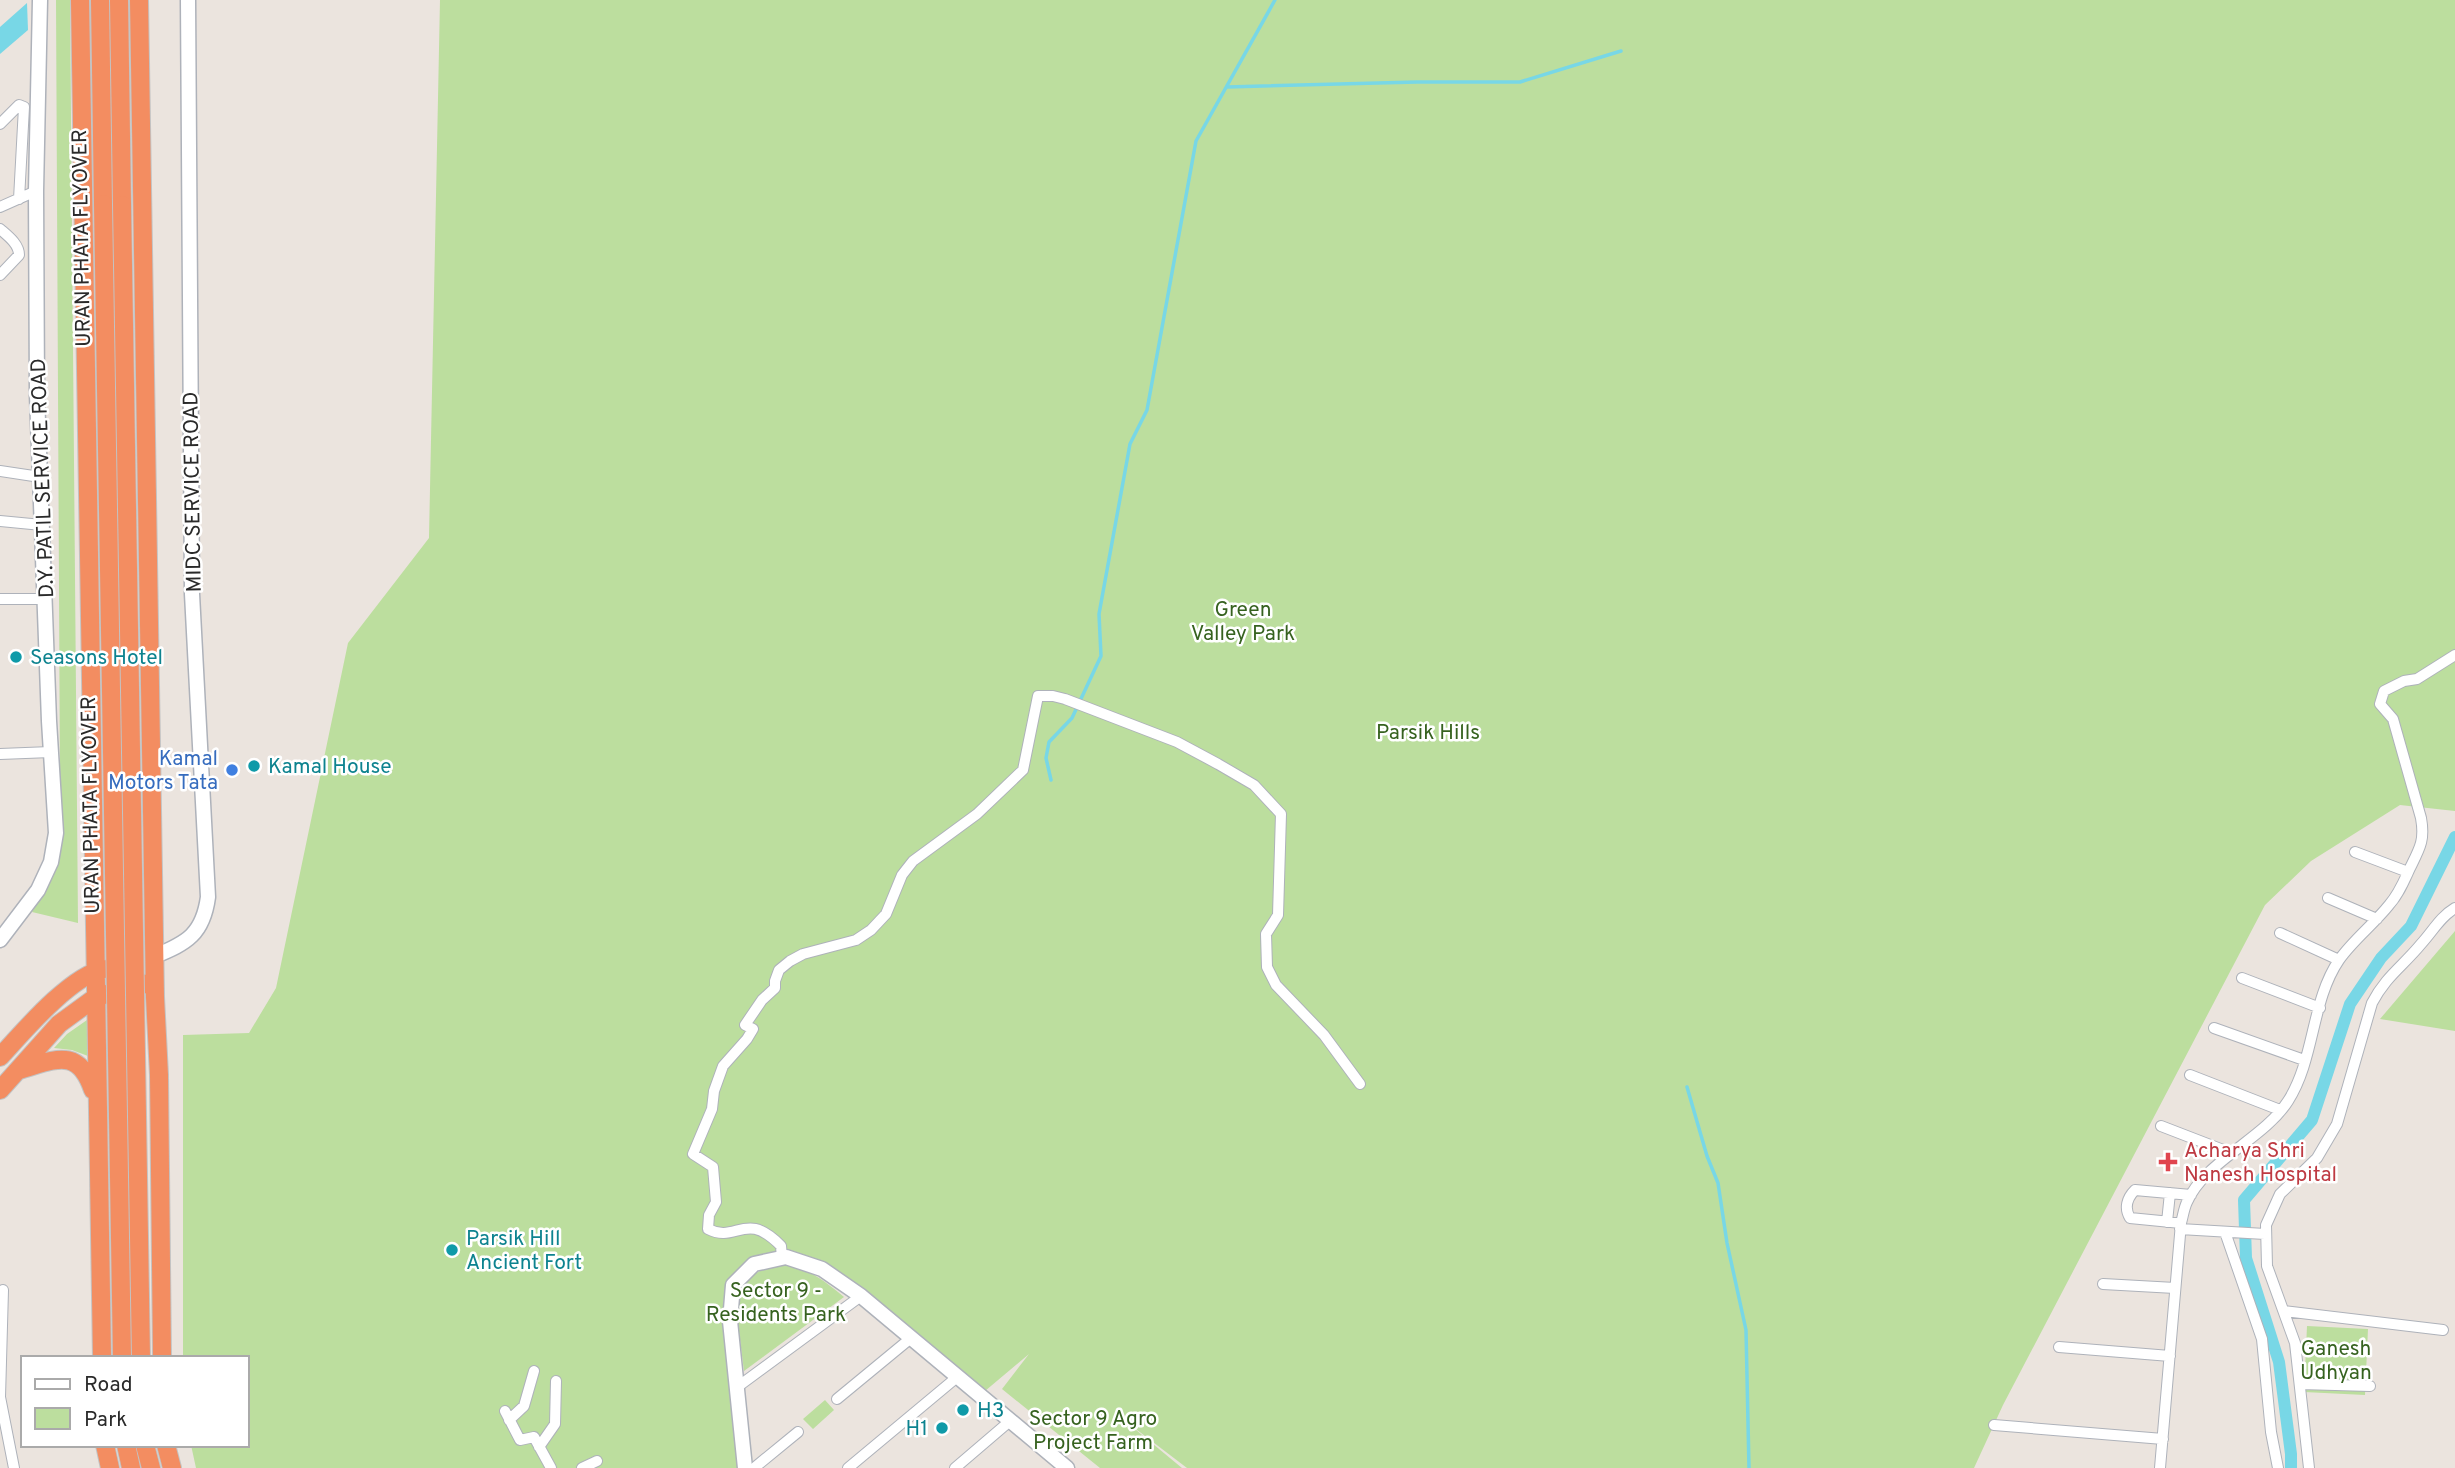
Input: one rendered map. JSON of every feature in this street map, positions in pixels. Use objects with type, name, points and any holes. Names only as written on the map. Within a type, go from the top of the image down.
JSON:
[{"type":"highway","points":[[80,0],[102,1356]]},
{"type":"highway","name":"URAN PHATA FLYOVER","points":[[100,0],[122,1356]]},
{"type":"highway","name":"URAN PHATA FLYOVER","points":[[119,0],[141,1356]]},
{"type":"highway","points":[[139,0],[162,1356]]},
{"type":"highway","points":[[1,1054],[68,985],[79,969],[95,931]]},
{"type":"highway","points":[[44,1009],[96,970],[155,957]]},
{"type":"highway","points":[[0,1090],[59,1024],[96,997],[155,981]]},
{"type":"highway","points":[[19,1070],[55,1061],[75,1062],[87,1072],[98,1103]]},
{"type":"highway","points":[[105,1447],[110,1468]]},
{"type":"highway","points":[[126,1447],[131,1468]]},
{"type":"highway","points":[[146,1447],[151,1468]]},
{"type":"highway","points":[[167,1447],[172,1468]]},
{"type":"street","name":"D.Y. PATIL SERVICE ROAD","points":[[0,940],[38,890],[51,862],[56,833],[37,395],[36,191],[40,0]]},
{"type":"street","name":"MIDC SERVICE ROAD","points":[[155,957],[178,947],[199,929],[208,897],[192,594],[188,0]]},
{"type":"street","points":[[0,124],[19,105],[24,107],[19,199]]},
{"type":"street","points":[[0,207],[36,191]]},
{"type":"street","points":[[0,275],[19,255],[17,245],[3,235]]},
{"type":"street","points":[[0,471],[40,477]]},
{"type":"street","points":[[0,521],[42,526]]},
{"type":"street","points":[[0,599],[46,599]]},
{"type":"street","points":[[2160,1468],[2181,1226],[2191,1195],[2199,1184],[2231,1153],[2258,1133],[2288,1101],[2304,1060],[2328,982],[2339,960],[2392,903],[2420,849],[2424,833],[2393,719],[2380,704],[2384,691],[2404,681],[2417,679],[2455,655]]},
{"type":"street","points":[[782,1258],[781,1246],[760,1228],[717,1233],[708,1228],[709,1215],[716,1202],[713,1167],[695,1158],[693,1154],[712,1109],[714,1091],[723,1066],[747,1040],[753,1029],[745,1025],[754,1010],[775,988],[779,970],[803,954],[856,940],[871,930],[886,915],[902,875],[912,860],[977,814],[1023,770],[1038,696],[1053,696],[1072,702],[1177,742],[1254,785],[1281,814],[1278,915],[1266,933],[1267,967],[1276,985],[1324,1035],[1360,1084]]},
{"type":"street","points":[[0,754],[51,752]]},
{"type":"street","points":[[2355,852],[2408,872]]},
{"type":"street","points":[[2328,898],[2377,919]]},
{"type":"street","points":[[2309,1468],[2295,1343],[2267,1266],[2260,1233],[2280,1194],[2317,1158],[2337,1124],[2372,1003],[2381,986],[2420,946],[2441,918],[2455,908]]},
{"type":"street","points":[[2280,933],[2339,960]]},
{"type":"street","points":[[155,981],[178,947]]},
{"type":"street","points":[[2242,978],[2320,1008]]},
{"type":"street","points":[[2214,1028],[2304,1060]]},
{"type":"street","points":[[2190,1075],[2280,1110]]},
{"type":"street","points":[[2161,1126],[2231,1153]]},
{"type":"street","points":[[2191,1195],[2135,1190],[2129,1196],[2126,1212],[2130,1218],[2181,1226],[2260,1233]]},
{"type":"street","points":[[2167,1222],[2170,1193]]},
{"type":"street","points":[[2225,1232],[2262,1339],[2271,1432],[2278,1468]]},
{"type":"street","points":[[745,1468],[730,1321],[733,1285],[754,1264],[786,1257],[822,1269],[861,1296],[1061,1466]]},
{"type":"street","points":[[2104,1284],[2175,1288]]},
{"type":"street","points":[[4,1290],[1,1397],[14,1468]]},
{"type":"street","points":[[736,1388],[861,1296]]},
{"type":"street","points":[[2284,1311],[2443,1330]]},
{"type":"street","points":[[837,1399],[911,1338]]},
{"type":"street","points":[[2059,1347],[2170,1356]]},
{"type":"street","points":[[534,1371],[524,1406],[507,1416],[520,1440],[534,1437],[551,1468]]},
{"type":"street","points":[[848,1468],[956,1378]]},
{"type":"street","points":[[539,1447],[555,1424],[556,1381]]},
{"type":"street","points":[[2301,1384],[2370,1386]]},
{"type":"street","points":[[955,1468],[1010,1421]]},
{"type":"street","points":[[1994,1424],[2163,1439]]},
{"type":"street","points":[[754,1468],[798,1432]]},
{"type":"street","points":[[582,1468],[597,1461]]},
{"type":"green space","points":[[56,0],[70,0],[78,923],[32,912],[44,892],[63,829],[60,782]]},
{"type":"green space","name":"Parsik Hills","points":[[440,0],[2455,0],[2455,811],[2400,805],[2311,861],[2265,905],[2003,1405],[1974,1468],[1187,1468],[1124,1420],[1182,1468],[1100,1468],[1002,1389],[1029,1354],[985,1391],[865,1290],[825,1263],[786,1250],[755,1257],[748,1278],[775,1266],[799,1268],[821,1279],[844,1297],[744,1371],[739,1332],[731,1394],[739,1468],[196,1468],[191,1447],[248,1447],[248,1356],[183,1356],[183,1035],[249,1033],[276,988],[348,643],[429,538]]},
{"type":"green space","points":[[2455,931],[2455,1031],[2380,1019]]},
{"type":"green space","points":[[87,1020],[88,1056],[72,1050],[54,1048],[67,1034]]},
{"type":"green space","name":"Ganesh Udhyan","points":[[2307,1326],[2368,1329],[2365,1395],[2304,1392]]},
{"type":"green space","points":[[825,1400],[834,1410],[813,1429],[803,1419]]},
{"type":"water","points":[[27,3],[28,30],[0,54],[0,27]]},
{"type":"waterway","points":[[1051,780],[1046,758],[1049,742],[1072,718],[1101,656],[1099,614],[1130,444],[1147,410],[1196,141],[1275,0]]},
{"type":"waterway","points":[[1227,87],[1520,82],[1621,51]]},
{"type":"waterway","points":[[2291,1468],[2279,1362],[2246,1258],[2244,1200],[2312,1120],[2350,1004],[2381,958],[2411,926],[2455,837]]},
{"type":"waterway","points":[[1687,1087],[1707,1156],[1718,1183],[1727,1243],[1746,1330],[1749,1468]]},
{"type":"place","name":"Seasons Hotel","points":[[16,657]]},
{"type":"place","name":"Kamal House","points":[[254,766]]},
{"type":"place","name":"Kamal Motors Tata","points":[[232,770]]},
{"type":"place","name":"Acharya Shri Nanesh Hospital","points":[[2168,1162]]},
{"type":"place","name":"Parsik Hill Ancient Fort","points":[[452,1250]]},
{"type":"place","name":"H3","points":[[963,1410]]},
{"type":"place","name":"H1","points":[[942,1428]]},
{"type":"park label","name":"Green Valley Park","points":[[1243,621]]},
{"type":"park label","name":"Sector 9 - Residents Park","points":[[776,1302]]},
{"type":"park label","name":"Sector 9 Agro Project Farm","points":[[1093,1430]]}]
